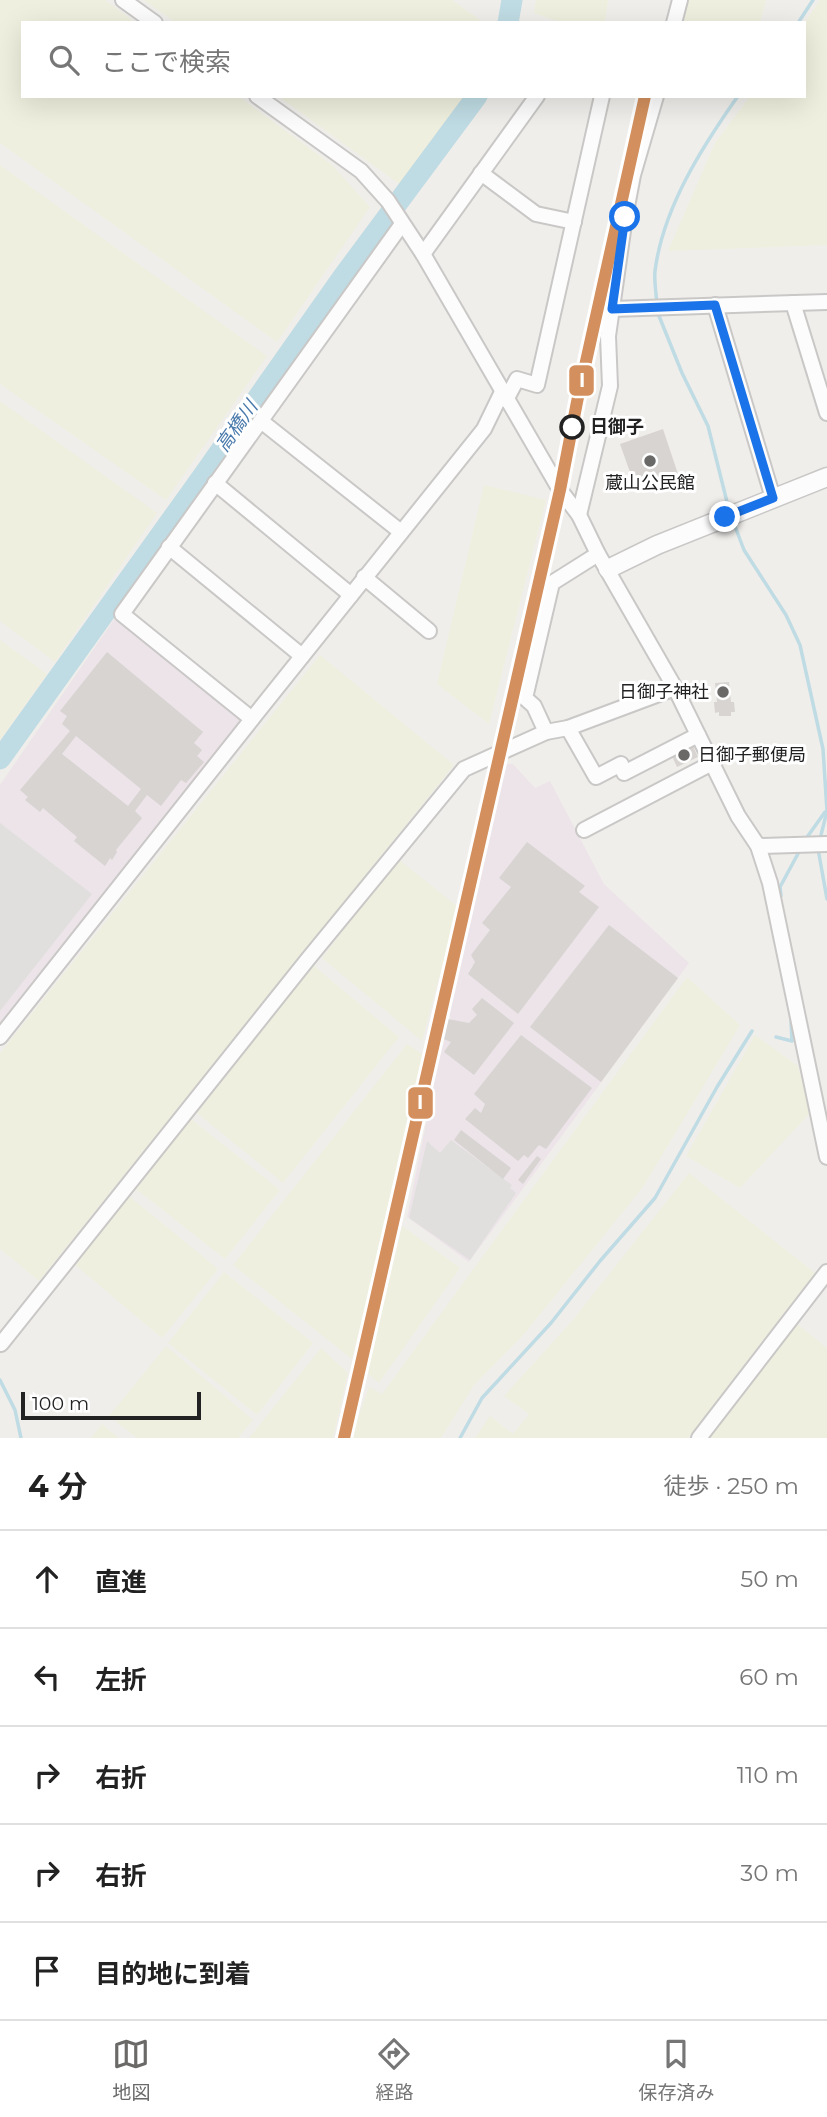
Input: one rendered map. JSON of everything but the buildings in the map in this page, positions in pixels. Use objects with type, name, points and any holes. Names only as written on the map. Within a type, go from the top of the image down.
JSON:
[{"type":"street","points":[[123,0],[152,21]]},
{"type":"street","points":[[675,21],[680,0]]},
{"type":"street","points":[[260,98],[361,171],[388,201],[423,254],[560,490],[579,515],[675,688],[738,816],[758,846],[770,883],[827,1157]]},
{"type":"street","points":[[423,254],[536,98]]},
{"type":"street","points":[[0,1037],[484,429],[517,379],[537,385],[603,98]]},
{"type":"street","points":[[579,515],[610,386],[608,336],[633,175],[655,98]]},
{"type":"street","points":[[481,173],[536,214],[574,222]]},
{"type":"street","points":[[252,719],[122,614],[400,221]]},
{"type":"street","points":[[612,309],[827,302]]},
{"type":"street","points":[[793,303],[827,413]]},
{"type":"street","points":[[715,305],[773,498]]},
{"type":"street","points":[[261,421],[401,532]]},
{"type":"street","points":[[547,732],[534,706],[525,698],[552,583],[603,561],[657,545],[827,477]]},
{"type":"street","points":[[215,483],[351,595]]},
{"type":"street","points":[[169,547],[302,656]]},
{"type":"street","points":[[365,578],[429,631]]},
{"type":"street","points":[[0,1344],[464,769],[547,732],[568,728],[675,688]]},
{"type":"street","points":[[568,728],[596,777],[621,764],[624,773],[698,735]]},
{"type":"street","points":[[584,830],[712,763]]},
{"type":"street","points":[[758,846],[827,844]]},
{"type":"street","points":[[699,1438],[827,1272]]},
{"type":"shaded area","points":[[117,615],[239,714],[240,725],[0,1023],[0,785]]},
{"type":"shaded area","points":[[504,764],[513,764],[535,788],[550,781],[604,884],[689,963],[469,1262],[407,1217]]},
{"type":"shaded area","points":[[0,823],[92,894],[0,1011]]},
{"type":"shaded area","points":[[451,1140],[512,1185],[510,1188],[516,1193],[470,1260],[409,1218],[427,1141],[440,1153]]},
{"type":"green space","points":[[0,0],[105,0],[133,21],[21,21],[21,98],[241,98],[331,164],[370,207],[277,342],[0,143]]},
{"type":"green space","points":[[144,0],[452,0],[481,21],[173,21]]},
{"type":"green space","points":[[536,0],[608,0],[605,21],[556,21],[534,13]]},
{"type":"green space","points":[[687,0],[766,0],[761,21],[682,21]]},
{"type":"green space","points":[[820,0],[827,0],[827,245],[668,251],[715,143],[749,98],[806,98],[806,21]]},
{"type":"green space","points":[[281,98],[463,98],[402,186]]},
{"type":"green space","points":[[0,165],[267,356],[166,500],[0,384]]},
{"type":"green space","points":[[0,401],[157,513],[55,662],[0,621]]},
{"type":"green space","points":[[484,485],[546,500],[489,724],[437,684]]},
{"type":"green space","points":[[0,640],[47,674],[0,740]]},
{"type":"green space","points":[[320,655],[454,765],[39,1281],[0,1249],[0,1053]]},
{"type":"green space","points":[[398,859],[458,907],[422,1041],[322,958]]},
{"type":"green space","points":[[313,965],[399,1037],[283,1183],[197,1113]]},
{"type":"green space","points":[[687,977],[740,1025],[643,1187],[525,1333],[474,1385],[441,1438],[351,1438],[369,1387],[382,1394]]},
{"type":"green space","points":[[755,1035],[798,1066],[810,1113],[740,1188],[686,1156]]},
{"type":"green space","points":[[407,1044],[425,1056],[352,1359],[233,1265]]},
{"type":"green space","points":[[191,1119],[280,1190],[225,1259],[136,1189]]},
{"type":"green space","points":[[689,1173],[815,1273],[688,1438],[475,1438],[490,1416],[513,1434],[529,1414],[504,1396],[572,1321]]},
{"type":"green space","points":[[129,1196],[218,1269],[162,1338],[74,1264]]},
{"type":"green space","points":[[402,1226],[460,1268],[379,1383],[367,1373]]},
{"type":"green space","points":[[224,1272],[313,1343],[257,1415],[168,1343]]},
{"type":"green space","points":[[796,1323],[827,1348],[827,1438],[707,1438]]},
{"type":"green space","points":[[166,1346],[253,1420],[238,1438],[137,1438],[109,1416]]},
{"type":"green space","points":[[321,1348],[348,1373],[333,1438],[249,1438]]},
{"type":"green space","points":[[102,1424],[119,1438],[91,1438]]},
{"type":"waterway","name":"高橋川","points":[[508,21],[512,0]]},
{"type":"waterway","points":[[799,21],[813,0]]},
{"type":"waterway","name":"高橋川","points":[[0,759],[342,278],[476,98]]},
{"type":"waterway","points":[[657,303],[655,271],[666,224],[698,157],[737,98]]},
{"type":"waterway","points":[[657,311],[682,373],[708,426],[729,510]]},
{"type":"waterway","points":[[733,521],[744,550],[786,615],[800,645],[823,749],[827,811],[820,839]]},
{"type":"waterway","points":[[805,840],[825,812]]},
{"type":"waterway","points":[[818,849],[827,899]]},
{"type":"waterway","points":[[781,896],[780,887],[800,850]]},
{"type":"waterway","points":[[776,1037],[792,1041],[791,1021]]},
{"type":"waterway","points":[[460,1438],[482,1398],[551,1323],[655,1198],[717,1087],[752,1031]]},
{"type":"waterway","points":[[0,1380],[15,1410],[21,1438]]},
{"type":"transit line","name":"I","points":[[344,1438],[560,490],[645,98]]},
{"type":"place","name":"日御子","points":[[572,427]]},
{"type":"place","name":"蔵山公民館","points":[[650,461]]},
{"type":"place","name":"日御子神社","points":[[723,692]]},
{"type":"place","name":"日御子郵便局","points":[[684,755]]},
{"type":"route","points":[[625,217],[612,309],[715,305],[773,498],[725,517]]}]
